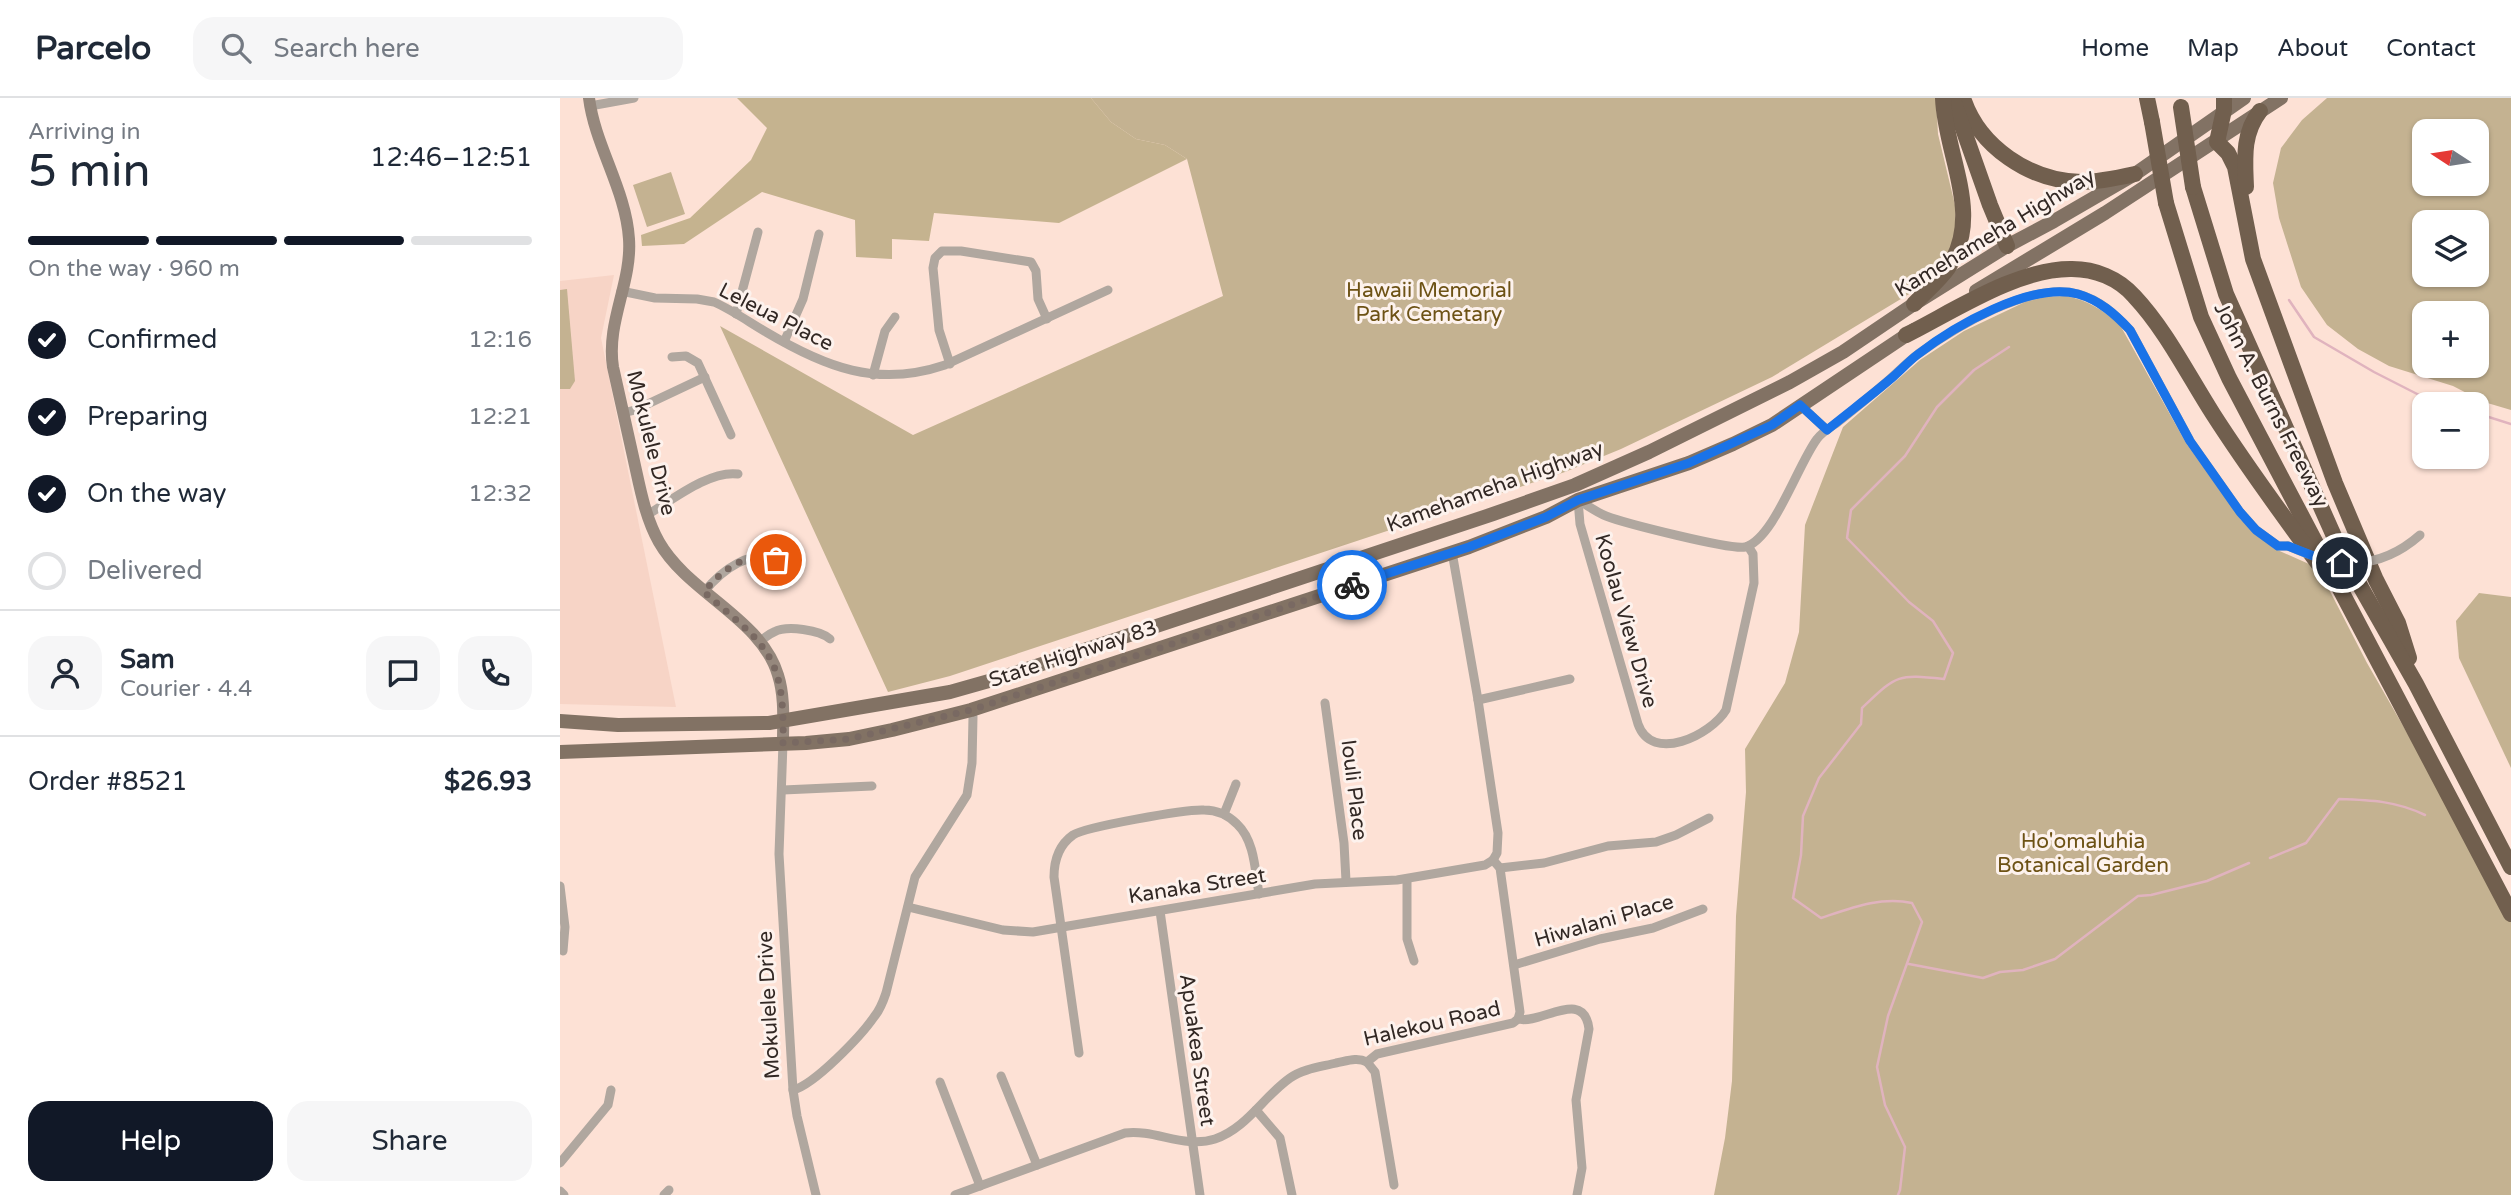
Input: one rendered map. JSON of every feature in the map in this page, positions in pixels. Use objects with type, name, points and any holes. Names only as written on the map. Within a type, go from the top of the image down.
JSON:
[{"type":"highway","points":[[1914,304],[1948,267],[1963,231],[1963,195],[1942,98]]},
{"type":"highway","points":[[1952,98],[2007,246]]},
{"type":"highway","points":[[1963,98],[1975,123],[1989,142],[2027,169],[2060,180],[2082,182],[2135,174]]},
{"type":"highway","name":"John A. Burns Freeway","points":[[2149,98],[2166,203],[2201,317],[2230,378],[2511,914]]},
{"type":"highway","name":"John A. Burns Freeway","points":[[2182,103],[2193,187],[2225,294],[2342,554],[2416,684],[2511,867]]},
{"type":"highway","points":[[2224,104],[2217,142],[2228,153],[2235,167],[2253,259],[2335,483],[2376,580],[2398,623],[2416,684]]},
{"type":"highway","points":[[2253,259],[2246,187],[2246,141],[2249,128],[2260,111]]},
{"type":"highway","points":[[1906,335],[1989,292],[2056,270],[2095,271],[2114,280],[2133,294],[2152,319],[2252,474],[2348,604]]},
{"type":"main road","name":"Kamehameha Highway","points":[[560,721],[632,725],[769,723],[950,692],[1003,677],[1575,485],[1790,382],[1843,352],[2007,246],[2135,174],[2224,104],[2244,98]]},
{"type":"main road","name":"Kamehameha Highway","points":[[1578,500],[1689,463],[1772,425],[1906,335],[2217,142],[2281,98]]},
{"type":"main road","points":[[2007,246],[2024,261]]},
{"type":"main road","points":[[1790,382],[1800,405]]},
{"type":"main road","points":[[1575,485],[1578,500]]},
{"type":"main road","name":"State Highway 83","points":[[560,752],[849,739],[971,710],[1452,552],[1546,517],[1578,500]]},
{"type":"main road","points":[[1446,529],[1452,552]]},
{"type":"main road","points":[[1286,583],[1293,604]]},
{"type":"main road","points":[[971,685],[971,710]]},
{"type":"street","points":[[589,102],[634,98]]},
{"type":"street","name":"Mokulele Drive","points":[[589,102],[628,230],[628,262],[612,327],[611,348],[647,515],[666,553],[680,570],[760,642],[778,673],[783,721],[780,866],[793,1090],[816,1195]]},
{"type":"street","points":[[736,314],[758,232]]},
{"type":"street","points":[[784,342],[803,299],[819,234]]},
{"type":"street","points":[[950,363],[939,330],[933,268],[935,258],[942,251],[955,250],[1031,262],[1036,271],[1038,299],[1047,319]]},
{"type":"street","name":"Leleua Place","points":[[621,292],[662,299],[706,300],[722,306],[821,361],[873,375],[918,373],[950,363],[1108,290]]},
{"type":"street","points":[[1578,500],[1605,515],[1718,545],[1742,548],[1748,546],[1759,539],[1771,524],[1811,448],[1821,435],[1916,355],[1958,327],[1990,311],[2023,297],[2056,292],[2076,293],[2096,301],[2116,315],[2130,330],[2190,441],[2240,512],[2256,530],[2278,546],[2288,546],[2331,561],[2362,563],[2393,554],[2420,536]]},
{"type":"street","points":[[873,375],[885,331],[895,317]]},
{"type":"street","points":[[672,358],[686,356],[698,363],[731,435]]},
{"type":"street","points":[[623,413],[635,410],[705,376]]},
{"type":"street","points":[[1800,405],[1827,430]]},
{"type":"street","points":[[647,515],[711,478],[725,473],[738,474]]},
{"type":"street","name":"Koolau View Drive","points":[[1578,500],[1580,524],[1638,724],[1646,737],[1659,744],[1669,744],[1707,730],[1726,710],[1754,583],[1753,554],[1748,546]]},
{"type":"street","name":"Halekou Road","points":[[955,1195],[1125,1133],[1137,1132],[1193,1142],[1208,1141],[1225,1135],[1240,1125],[1283,1084],[1303,1072],[1356,1059],[1367,1062],[1377,1054],[1510,1024],[1518,1019],[1520,1012],[1514,965],[1497,864],[1498,833],[1452,552]]},
{"type":"street","points":[[704,592],[720,573],[735,564],[765,558],[779,562]]},
{"type":"street","points":[[760,642],[773,632],[783,630],[816,631],[830,639]]},
{"type":"street","points":[[1478,700],[1570,679]]},
{"type":"street","name":"Iouli Place","points":[[1325,703],[1344,843],[1346,881]]},
{"type":"street","points":[[793,1090],[811,1082],[871,1022],[879,1010],[886,993],[918,870],[967,795],[972,763],[971,710]]},
{"type":"street","points":[[1224,814],[1236,784]]},
{"type":"street","points":[[783,790],[872,786]]},
{"type":"street","points":[[1079,1053],[1054,877],[1060,850],[1073,835],[1085,829],[1196,810],[1211,810],[1224,814],[1238,824],[1249,841],[1259,894]]},
{"type":"street","name":"Kanaka Street","points":[[908,907],[1013,932],[1032,932],[1346,881],[1406,879],[1485,865],[1544,863],[1608,846],[1656,842],[1709,818]]},
{"type":"street","points":[[1406,879],[1408,939],[1414,961]]},
{"type":"street","points":[[560,886],[565,927],[563,951]]},
{"type":"street","name":"Hiwalani Place","points":[[1514,965],[1600,939],[1653,928],[1703,909]]},
{"type":"street","name":"Apuakea Street","points":[[1160,911],[1200,1195]]},
{"type":"street","points":[[1518,1019],[1533,1020],[1568,1008],[1580,1011],[1587,1019],[1588,1029],[1576,1100],[1582,1168],[1577,1195]]},
{"type":"street","points":[[1367,1062],[1375,1072],[1394,1185]]},
{"type":"street","points":[[1001,1076],[1037,1165]]},
{"type":"street","points":[[940,1082],[980,1186]]},
{"type":"street","points":[[560,1163],[608,1105],[611,1090]]},
{"type":"street","points":[[1256,1110],[1280,1138],[1292,1195]]},
{"type":"street","points":[[560,1191],[564,1195]]},
{"type":"shaded area","points":[[737,98],[1091,98],[1111,122],[1136,139],[1165,145],[1187,159],[1059,223],[934,213],[929,241],[892,239],[892,259],[856,257],[855,220],[762,192],[684,244],[642,246],[641,235],[690,218],[751,160],[767,128]]},
{"type":"shaded area","points":[[614,275],[601,338],[676,707],[560,704],[560,281]]},
{"type":"green space","name":"Hawaii Memorial Park Cemetary","points":[[1091,98],[1936,98],[1938,134],[1955,205],[1956,234],[1945,261],[1919,288],[1772,377],[1621,449],[1565,472],[950,676],[888,692],[720,326],[913,435],[1223,296],[1187,159],[1165,145],[1136,139],[1111,122]]},
{"type":"green space","points":[[2327,98],[2511,98],[2511,410],[2489,403],[2489,392],[2465,392],[2427,378],[2489,378],[2489,301],[2412,301],[2412,373],[2389,366],[2358,349],[2327,325],[2301,287],[2279,218],[2273,183],[2281,148],[2302,120]]},
{"type":"green space","points":[[671,172],[685,214],[647,227],[633,185]]},
{"type":"green space","points":[[567,289],[575,381],[570,389],[560,389],[560,290]]},
{"type":"green space","name":"Ho'omaluhia Botanical Garden","points":[[2065,296],[2095,306],[2120,325],[2186,443],[2241,520],[2273,548],[2318,568],[2367,663],[2511,914],[2511,1195],[1714,1195],[1732,1081],[1736,916],[1746,792],[1745,749],[1785,683],[1799,632],[1805,525],[1843,427],[1920,360],[1964,331],[2025,302]]},
{"type":"green space","points":[[2479,593],[2511,597],[2511,768],[2459,658],[2456,621]]},
{"type":"waterway","points":[[2289,300],[2314,337],[2413,392]]},
{"type":"waterway","points":[[1898,1195],[1905,1147],[1885,1105],[1877,1067],[1888,1016],[1922,922],[1912,903],[1877,902],[1821,918],[1793,898],[1801,855],[1803,816],[1819,778],[1861,724],[1862,708],[1898,679],[1944,679],[1953,653],[1933,621],[1909,602],[1847,538],[1851,510],[1905,456],[1937,407],[1974,370],[2009,347]]},
{"type":"waterway","points":[[2489,417],[2511,424]]},
{"type":"waterway","points":[[2270,858],[2306,843],[2339,799],[2393,804],[2425,815]]},
{"type":"waterway","points":[[1909,964],[1983,978],[2000,972],[2023,970],[2055,959],[2138,896],[2207,881],[2249,863]]},
{"type":"way so far","points":[[776,560],[765,558],[735,564],[720,573],[704,592],[756,638],[769,654],[780,684],[783,743],[849,739],[971,710],[1352,585]]},
{"type":"route","points":[[1352,585],[1469,547],[1546,517],[1578,500],[1689,463],[1772,425],[1800,405],[1827,430],[1916,355],[1958,327],[2023,297],[2056,292],[2076,293],[2096,301],[2116,315],[2130,330],[2190,441],[2240,512],[2256,530],[2278,546],[2288,546],[2321,559],[2342,563]]}]
